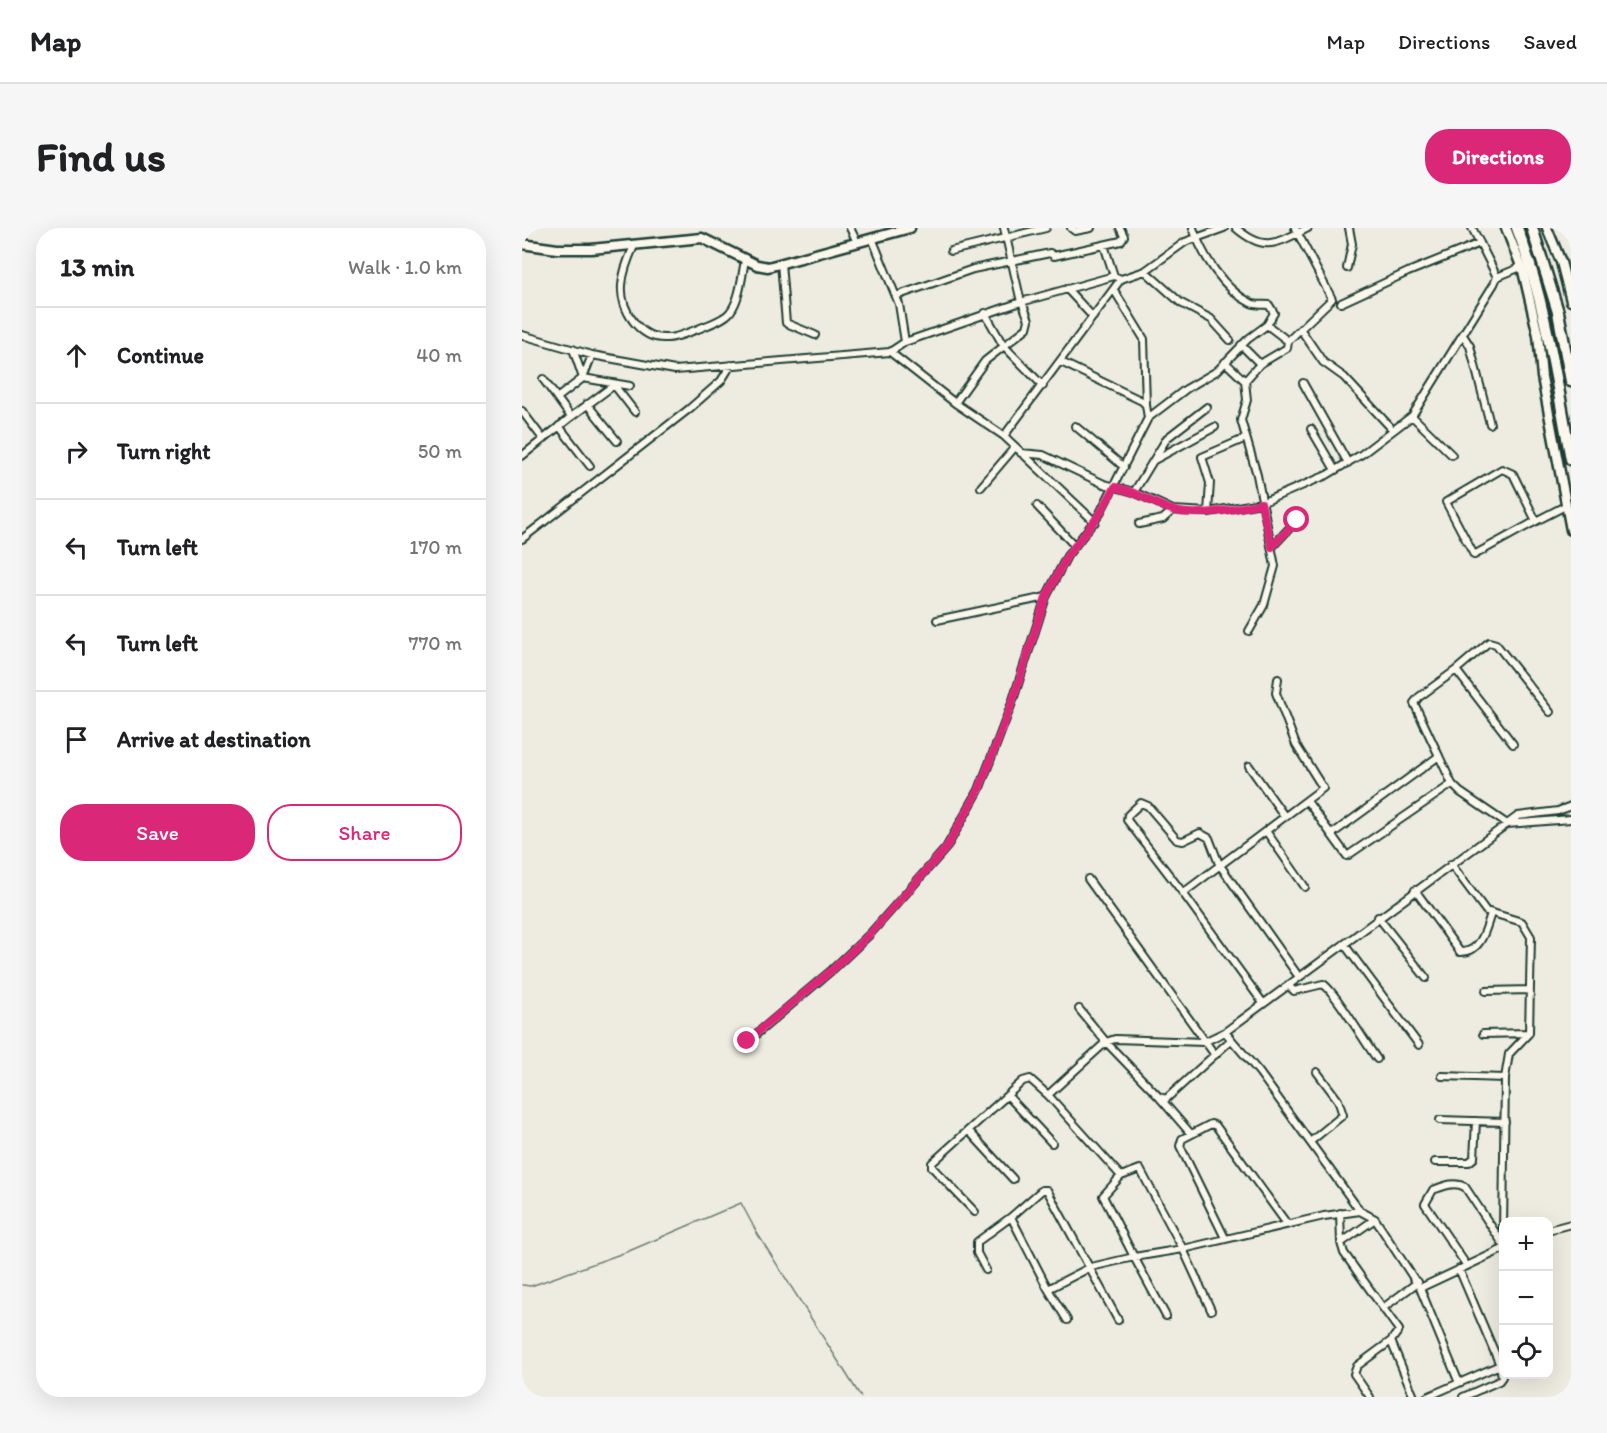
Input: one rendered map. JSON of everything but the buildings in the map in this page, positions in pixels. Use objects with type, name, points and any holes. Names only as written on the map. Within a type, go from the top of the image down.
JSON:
[{"type":"highway","points":[[1517,228],[1538,293],[1571,459]]},
{"type":"highway","points":[[1532,228],[1558,312],[1571,381]]},
{"type":"main road","points":[[522,244],[557,249],[634,246],[702,238],[745,260],[768,267],[910,228]]},
{"type":"main road","points":[[1506,228],[1521,267],[1538,335],[1542,377],[1571,530]]},
{"type":"main road","points":[[1547,228],[1561,262],[1571,301]]},
{"type":"street","points":[[850,228],[857,242]]},
{"type":"street","points":[[955,403],[981,366],[1029,323],[1004,228]]},
{"type":"street","points":[[951,250],[1046,228]]},
{"type":"street","points":[[1071,228],[1075,231],[1090,228]]},
{"type":"street","points":[[896,296],[957,274],[1011,260],[1050,253],[1054,256],[1104,245],[1123,239],[1120,228]]},
{"type":"street","points":[[747,1041],[832,970],[870,934],[946,848],[979,790],[1012,703],[1046,597],[1115,487],[1148,418],[1186,389],[1217,371],[1241,345],[1267,325],[1274,312],[1269,305],[1250,303],[1227,284],[1197,240],[1193,228]]},
{"type":"street","points":[[522,335],[592,355],[675,370],[890,352],[905,342],[985,313],[1067,289],[1145,271],[1185,242],[1197,240],[1224,228]]},
{"type":"street","points":[[1236,228],[1256,243],[1271,243],[1296,230],[1308,228]]},
{"type":"street","points":[[1347,268],[1352,244],[1349,228]]},
{"type":"street","points":[[1472,228],[1497,276]]},
{"type":"street","points":[[1245,381],[1260,364],[1287,348],[1288,341],[1332,298],[1296,230]]},
{"type":"street","points":[[872,237],[896,296],[905,342]]},
{"type":"street","points":[[1341,303],[1408,272],[1480,243]]},
{"type":"street","points":[[1004,435],[1114,290],[1118,278],[1104,245]]},
{"type":"street","points":[[634,246],[624,269],[621,289],[630,316],[638,327],[646,334],[657,338],[669,338],[728,315],[734,306],[745,260]]},
{"type":"street","points":[[781,263],[784,320],[788,326],[815,334]]},
{"type":"street","points":[[1021,453],[1043,456],[1173,510],[1208,512],[1261,503],[1348,463],[1412,416],[1497,276],[1521,267]]},
{"type":"street","points":[[1145,271],[1181,303],[1211,319],[1230,340]]},
{"type":"street","points":[[1067,289],[1093,317]]},
{"type":"street","points":[[1114,290],[1144,339],[1148,418]]},
{"type":"street","points":[[985,313],[1003,345],[1042,386]]},
{"type":"street","points":[[1267,325],[1288,341]]},
{"type":"street","points":[[1301,330],[1323,362],[1344,378],[1393,430]]},
{"type":"street","points":[[1463,335],[1470,346],[1490,424]]},
{"type":"street","points":[[1241,345],[1260,364]]},
{"type":"street","points":[[573,348],[583,378]]},
{"type":"street","points":[[890,352],[955,403],[1004,435],[1095,522]]},
{"type":"street","points":[[557,398],[583,378],[592,355]]},
{"type":"street","points":[[1061,362],[1146,405]]},
{"type":"street","points":[[1225,362],[1245,381],[1247,400],[1241,420],[1257,476],[1275,566],[1273,581],[1264,605],[1249,631]]},
{"type":"street","points":[[522,539],[689,409],[721,381],[731,365]]},
{"type":"street","points":[[583,378],[630,386]]},
{"type":"street","points":[[543,380],[571,417]]},
{"type":"street","points":[[1303,383],[1348,463]]},
{"type":"street","points":[[522,456],[587,404],[615,385]]},
{"type":"street","points":[[615,385],[635,412]]},
{"type":"street","points":[[587,404],[617,441]]},
{"type":"street","points":[[1134,492],[1172,433],[1207,407]]},
{"type":"street","points":[[522,411],[543,439]]},
{"type":"street","points":[[1412,416],[1452,455]]},
{"type":"street","points":[[559,426],[590,466]]},
{"type":"street","points":[[1075,426],[1124,467]]},
{"type":"street","points":[[1154,460],[1215,427]]},
{"type":"street","points":[[1311,429],[1335,470]]},
{"type":"street","points":[[1208,512],[1210,483],[1202,457],[1246,438]]},
{"type":"street","points":[[981,487],[1016,447]]},
{"type":"street","points":[[1536,521],[1513,474],[1507,470],[1498,471],[1446,502],[1474,555],[1567,505]]},
{"type":"street","points":[[1037,506],[1076,546]]},
{"type":"street","points":[[1139,524],[1163,519],[1173,510]]},
{"type":"street","points":[[1272,547],[1297,520]]},
{"type":"street","points":[[937,620],[1046,597]]},
{"type":"street","points":[[1550,712],[1494,642],[1489,642],[1414,703],[1452,784],[1460,792],[1507,824],[1571,819]]},
{"type":"street","points":[[1456,670],[1513,744]]},
{"type":"street","points":[[1183,893],[1323,788],[1296,745],[1276,693],[1278,679]]},
{"type":"street","points":[[1332,834],[1439,756]]},
{"type":"street","points":[[1249,766],[1285,817]]},
{"type":"street","points":[[1307,801],[1347,856],[1452,784]]},
{"type":"street","points":[[1263,1003],[1127,820],[1128,815],[1141,803],[1148,806],[1177,840],[1183,841],[1200,833],[1209,838],[1219,864],[1299,976]]},
{"type":"street","points":[[1048,1095],[1106,1042],[1115,1039],[1204,1042],[1225,1032],[1518,816],[1558,811],[1571,806]]},
{"type":"street","points":[[1266,831],[1305,887]]},
{"type":"street","points":[[1451,864],[1482,906],[1491,913],[1522,922],[1531,937],[1529,1033],[1509,1054],[1505,1078],[1503,1217]]},
{"type":"street","points":[[1088,879],[1215,1055]]},
{"type":"street","points":[[1415,890],[1460,952],[1467,952],[1481,941],[1491,913]]},
{"type":"street","points":[[1378,917],[1426,978]]},
{"type":"street","points":[[1344,944],[1419,1045]]},
{"type":"street","points":[[1288,985],[1294,991],[1323,984],[1333,991],[1342,1009],[1377,1059]]},
{"type":"street","points":[[1486,991],[1530,990]]},
{"type":"street","points":[[1079,1009],[1106,1042],[1191,1134]]},
{"type":"street","points":[[1225,1032],[1348,1191],[1360,1212]]},
{"type":"street","points":[[1483,1034],[1529,1033]]},
{"type":"street","points":[[1159,1097],[1170,1098],[1231,1040]]},
{"type":"street","points":[[1310,1142],[1344,1115],[1338,1100],[1317,1072]]},
{"type":"street","points":[[1442,1077],[1505,1078]]},
{"type":"street","points":[[975,1212],[932,1167],[935,1159],[1027,1078],[1048,1095],[1121,1176]]},
{"type":"street","points":[[1008,1096],[1052,1143]]},
{"type":"street","points":[[1440,1120],[1505,1122]]},
{"type":"street","points":[[1435,1162],[1469,1161],[1474,1158],[1476,1121]]},
{"type":"street","points":[[1226,1238],[1181,1151],[1182,1139],[1211,1124],[1216,1126],[1287,1224]]},
{"type":"street","points":[[969,1131],[1013,1179]]},
{"type":"street","points":[[1166,1316],[1103,1196],[1121,1176],[1140,1169],[1183,1249],[1211,1310]]},
{"type":"street","points":[[1467,1266],[1425,1204],[1433,1190],[1447,1185],[1465,1187],[1499,1238]]},
{"type":"street","points":[[986,1270],[977,1252],[977,1242],[1042,1190],[1047,1190],[1118,1320]]},
{"type":"street","points":[[1047,1289],[1091,1267],[1183,1249],[1324,1215],[1360,1212],[1375,1219],[1419,1285],[1459,1383]]},
{"type":"street","points":[[1337,1214],[1344,1253],[1399,1330],[1390,1341],[1357,1366],[1354,1374],[1370,1397]]},
{"type":"street","points":[[1011,1217],[1047,1289],[1067,1320]]},
{"type":"street","points":[[1341,1243],[1375,1219]]},
{"type":"street","points":[[1553,1229],[1571,1224]]},
{"type":"street","points":[[1383,1308],[1419,1285],[1499,1252]]},
{"type":"street","points":[[1459,1269],[1499,1363]]},
{"type":"street","points":[[1390,1341],[1414,1397]]},
{"type":"street","points":[[1427,1397],[1442,1394],[1459,1383],[1499,1365]]},
{"type":"street","points":[[1478,1375],[1483,1388]]},
{"type":"street","points":[[1463,1397],[1499,1379]]},
{"type":"waterway","points":[[522,1285],[531,1286],[629,1251],[741,1203],[757,1233],[861,1397]]},
{"type":"route","points":[[747,1041],[832,970],[870,934],[946,848],[979,790],[1012,703],[1046,597],[1067,556],[1095,522],[1115,487],[1143,495],[1173,510],[1208,512],[1261,503],[1272,547],[1297,520]]}]
